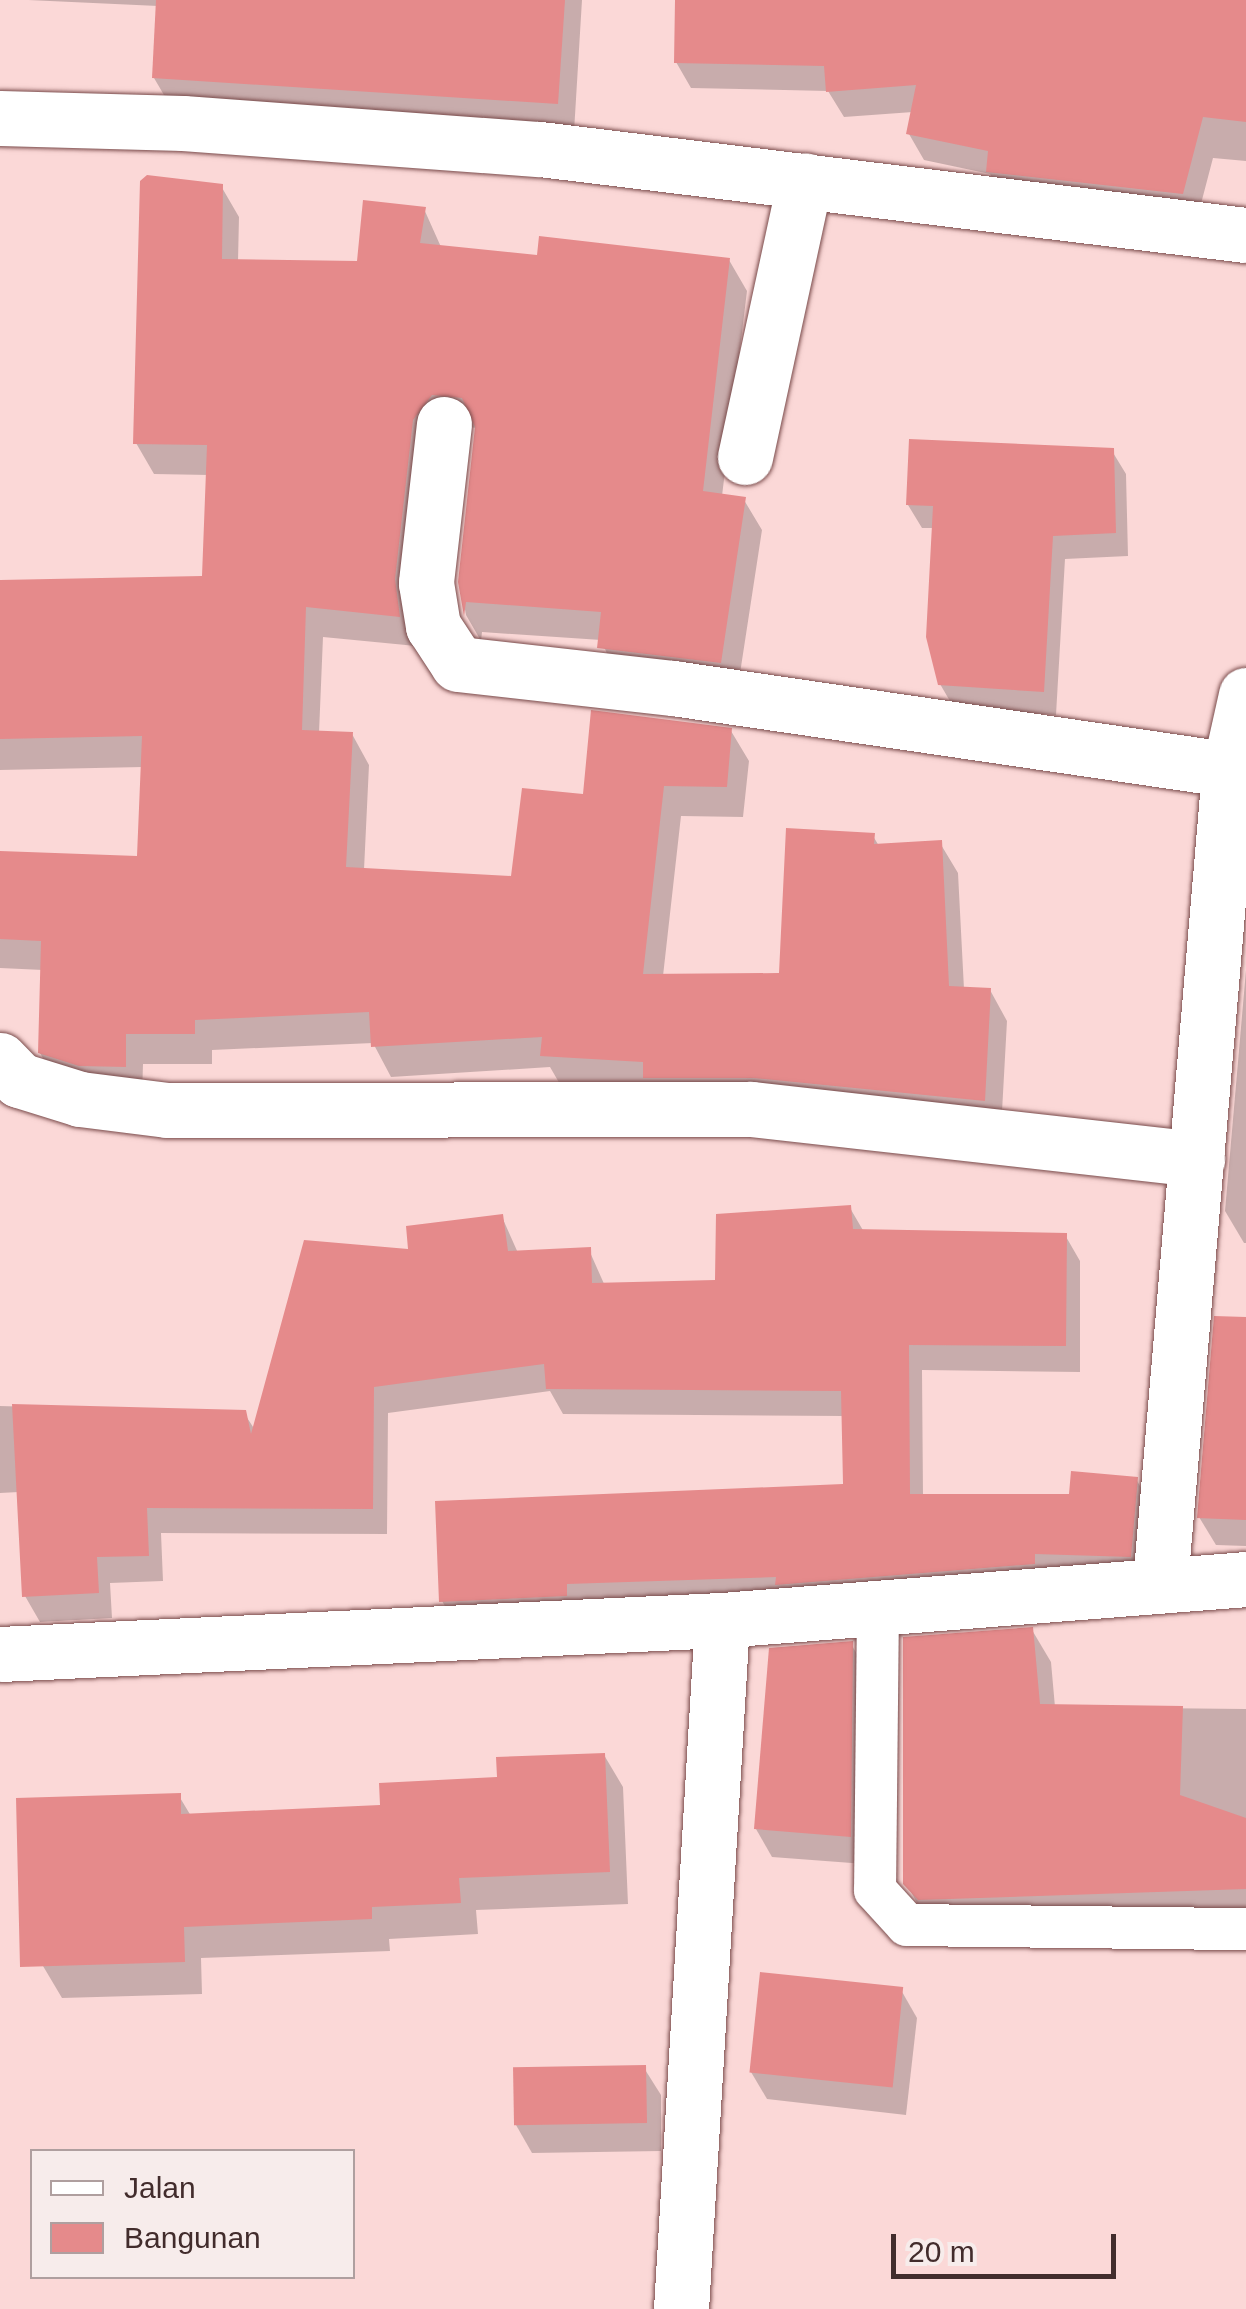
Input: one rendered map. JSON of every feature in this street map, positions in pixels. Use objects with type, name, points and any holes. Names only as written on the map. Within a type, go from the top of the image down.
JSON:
[{"type":"street","points":[[0,118],[182,123],[540,149],[1246,234]]},
{"type":"street","points":[[745,458],[805,180]]},
{"type":"street","points":[[444,424],[426,583],[433,626],[458,664],[673,688],[1237,772]]},
{"type":"street","points":[[1160,1583],[1198,1159],[1246,694]]},
{"type":"street","points":[[0,1060],[19,1080],[80,1099],[167,1110],[751,1109],[1198,1159]]},
{"type":"street","points":[[0,1654],[722,1620],[1246,1579]]},
{"type":"street","points":[[681,2309],[722,1620]]},
{"type":"lane","points":[[878,1607],[875,1890],[907,1926],[1246,1929]]},
{"type":"building","points":[[156,0],[565,0],[558,104],[152,78]]},
{"type":"building","points":[[675,0],[1246,0],[1246,122],[1203,117],[1183,194],[986,172],[988,151],[906,134],[916,85],[826,92],[824,66],[674,63]]},
{"type":"building","points":[[147,175],[223,184],[222,259],[357,261],[363,200],[426,207],[420,243],[537,255],[539,236],[730,258],[703,491],[746,497],[721,663],[597,648],[601,612],[466,602],[464,616],[458,582],[475,427],[462,398],[432,395],[413,420],[395,579],[400,617],[306,607],[302,730],[353,732],[346,867],[511,876],[522,788],[583,794],[591,710],[732,728],[727,787],[664,786],[643,974],[779,973],[786,828],[875,833],[874,844],[942,840],[949,986],[991,988],[985,1101],[754,1078],[643,1078],[643,1062],[540,1056],[542,1037],[371,1047],[369,1012],[195,1020],[195,1034],[126,1034],[126,1067],[79,1066],[38,1053],[41,941],[0,939],[0,851],[137,856],[142,736],[0,739],[0,580],[202,576],[207,445],[133,444],[140,181]]},
{"type":"building","points":[[909,439],[1114,448],[1116,533],[1053,536],[1044,692],[938,685],[926,637],[933,506],[906,505]]},
{"type":"building","points":[[851,1205],[853,1229],[1067,1233],[1066,1346],[909,1345],[910,1494],[1069,1494],[1071,1471],[1138,1477],[1131,1557],[1035,1554],[1035,1564],[775,1585],[776,1577],[567,1584],[567,1596],[439,1602],[435,1501],[843,1484],[841,1391],[546,1389],[544,1364],[374,1387],[373,1509],[147,1508],[149,1556],[97,1557],[99,1593],[22,1597],[12,1404],[246,1410],[251,1434],[304,1240],[408,1249],[406,1226],[503,1214],[508,1251],[591,1247],[592,1283],[715,1280],[716,1214]]},
{"type":"building","points":[[1214,1316],[1246,1317],[1246,1520],[1197,1518]]},
{"type":"building","points":[[1033,1627],[1040,1704],[1183,1706],[1180,1795],[1246,1818],[1246,1889],[918,1900],[903,1884],[903,1637]]},
{"type":"building","points":[[853,1641],[851,1837],[754,1829],[769,1648]]},
{"type":"building","points":[[605,1753],[610,1872],[459,1878],[461,1903],[372,1907],[372,1919],[184,1927],[185,1962],[20,1967],[16,1798],[181,1793],[181,1814],[380,1805],[379,1783],[497,1777],[496,1757]]},
{"type":"building","points":[[760,1972],[903,1987],[893,2087],[749,2072]]},
{"type":"building","points":[[646,2065],[647,2123],[514,2125],[513,2067]]}]
